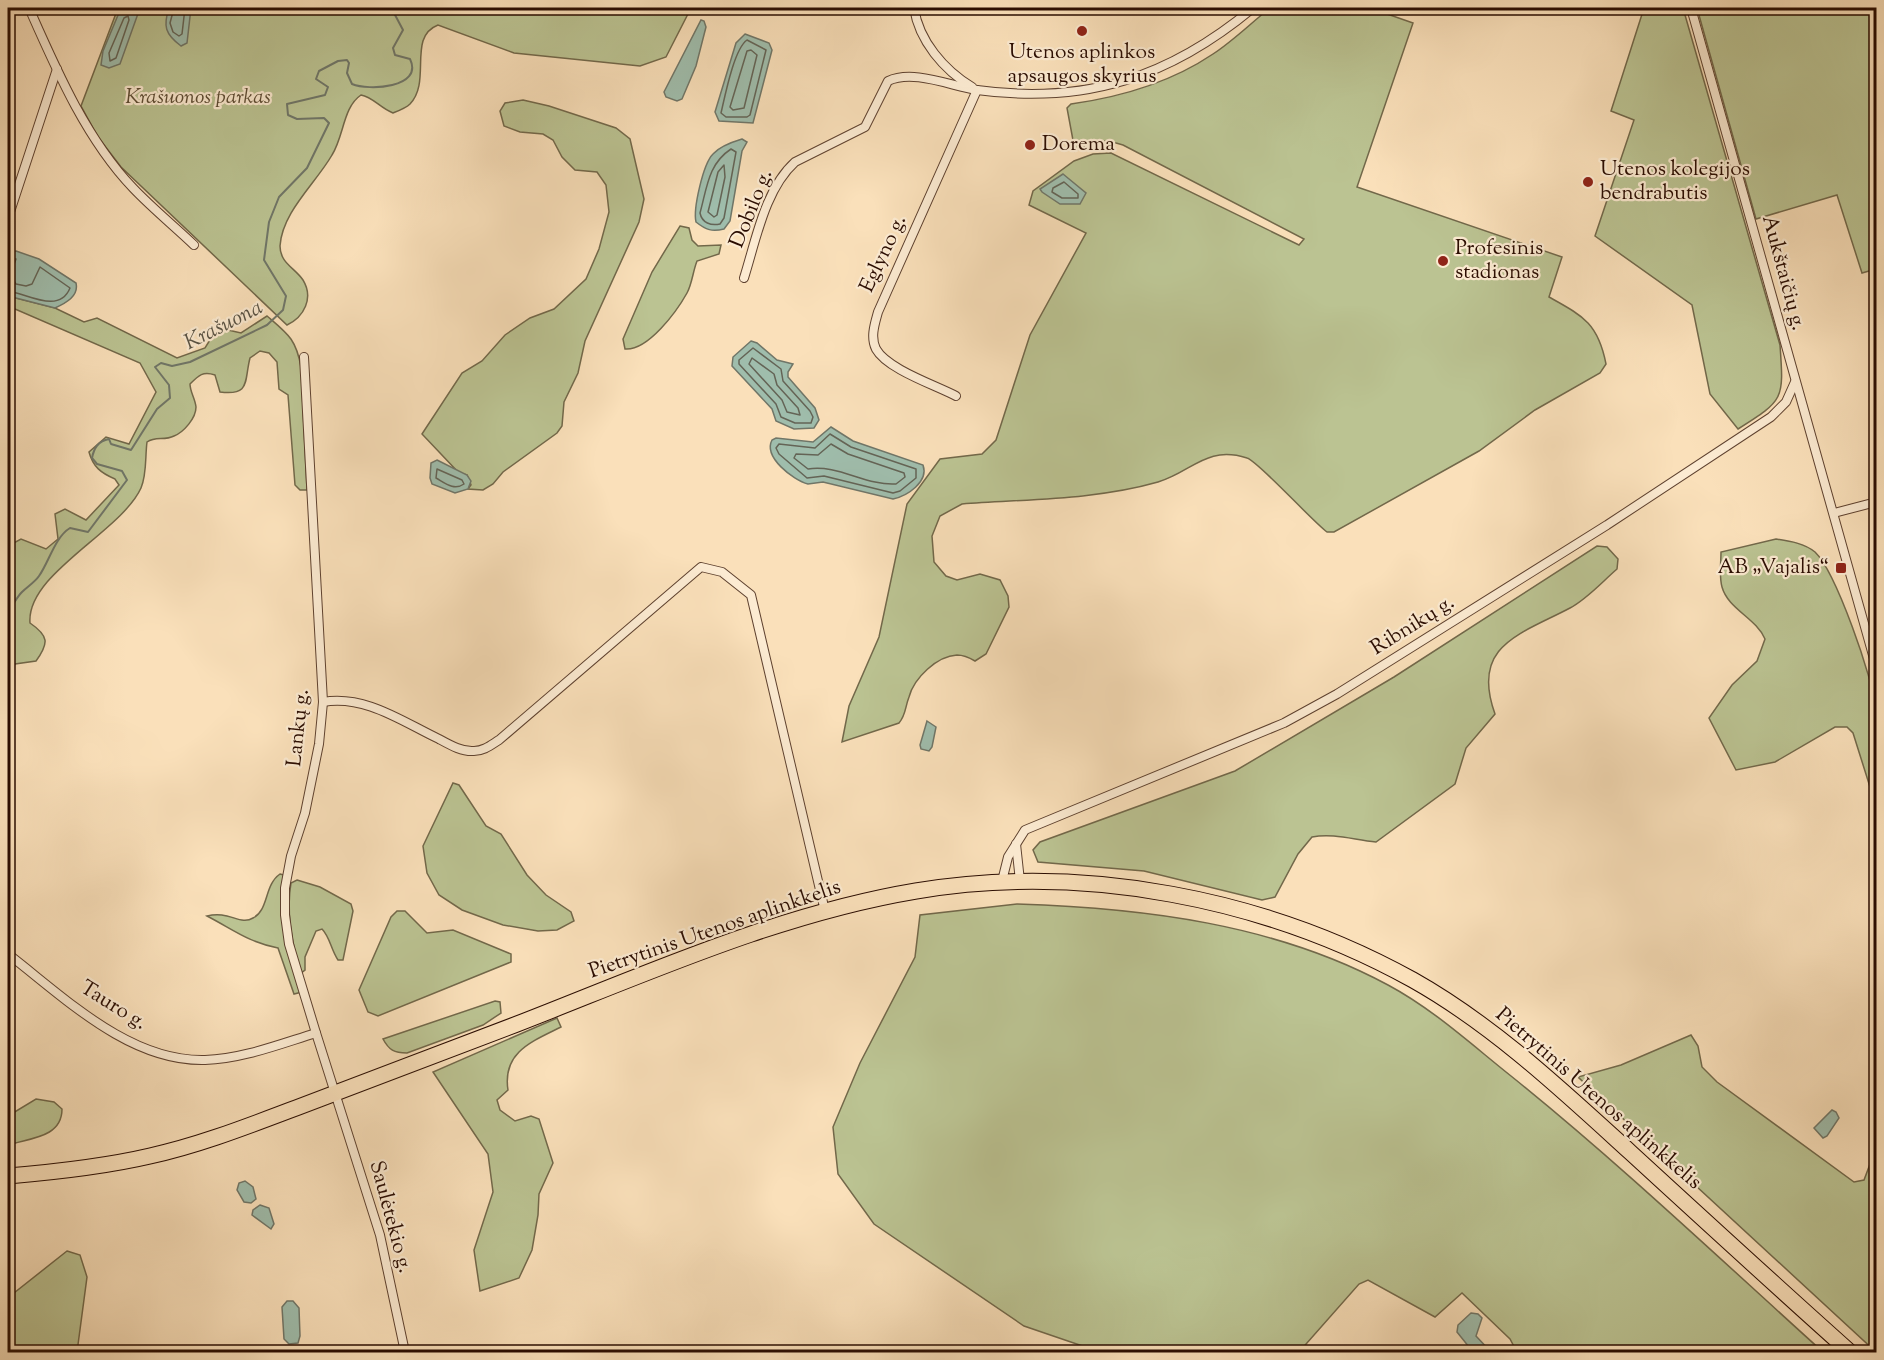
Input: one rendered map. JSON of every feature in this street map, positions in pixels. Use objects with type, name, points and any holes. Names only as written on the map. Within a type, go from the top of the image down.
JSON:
[{"type":"highway","name":"Pietrytinis Utenos aplinkkelis","points":[[8,1176],[98,1166],[154,1155],[216,1138],[647,974],[825,911],[915,891],[1002,881],[1108,886],[1185,897],[1226,907],[1343,946],[1414,981],[1471,1017],[1550,1080],[1850,1353]]},
{"type":"street","points":[[29,8],[57,69],[104,151],[132,187],[194,245]]},
{"type":"street","points":[[914,8],[924,36],[939,60],[955,77],[977,90],[1055,94],[1103,87],[1182,58],[1205,45],[1253,8]]},
{"type":"street","name":"Aukštaičių g.","points":[[1690,8],[1876,666]]},
{"type":"street","points":[[8,218],[57,69]]},
{"type":"street","name":"Dobilo g.","points":[[744,278],[766,211],[786,170],[807,155],[865,128],[888,81],[907,77],[977,90]]},
{"type":"street","name":"Eglyno g.","points":[[957,396],[887,362],[875,347],[873,331],[878,312],[977,90]]},
{"type":"street","name":"Lankų g.","points":[[304,357],[323,702],[319,744],[305,813],[291,856],[285,897],[289,944],[315,1033],[336,1093]]},
{"type":"street","name":"Ribnikų g.","points":[[1016,843],[1025,830],[1034,824],[1238,744],[1284,723],[1337,694],[1598,531],[1771,417],[1786,402],[1794,382]]},
{"type":"street","points":[[1834,513],[1876,501]]},
{"type":"street","points":[[323,702],[341,699],[366,703],[457,748],[473,751],[484,749],[499,740],[701,567],[722,572],[751,595],[825,911]]},
{"type":"street","points":[[1016,843],[1020,881]]},
{"type":"street","points":[[1002,881],[1003,870],[1016,843]]},
{"type":"street","name":"Tauro g.","points":[[8,954],[120,1037],[179,1058],[204,1060],[236,1056],[315,1033]]},
{"type":"street","name":"Saulėtekio g.","points":[[336,1093],[380,1235],[405,1353]]},
{"type":"green space","name":"Krašuonos parkas","points":[[118,8],[691,8],[666,57],[640,66],[514,53],[438,25],[429,31],[421,49],[419,84],[410,104],[393,113],[365,96],[361,95],[355,100],[347,114],[332,155],[287,221],[280,246],[282,257],[303,280],[308,294],[306,306],[302,312],[287,325],[121,167],[98,137],[81,106]]},
{"type":"green space","points":[[1270,8],[1370,8],[1413,23],[1357,187],[1562,257],[1549,297],[1587,322],[1603,350],[1606,364],[1600,373],[1535,410],[1479,451],[1334,532],[1327,532],[1253,462],[1233,455],[1210,457],[1170,478],[1134,488],[1085,496],[962,504],[940,516],[932,536],[934,562],[946,576],[957,580],[980,574],[1000,580],[1008,596],[1009,607],[986,654],[975,661],[957,655],[942,659],[927,669],[916,683],[899,723],[842,742],[849,706],[879,637],[907,504],[940,459],[982,454],[996,440],[1030,335],[1086,233],[1029,205],[1033,191],[1074,161],[1093,154],[1111,153],[1299,245],[1304,239],[1123,145],[1098,141],[1075,151],[1067,108],[1071,104],[1127,93],[1180,73],[1220,49]]},
{"type":"green space","points":[[1644,8],[1683,8],[1780,345],[1782,377],[1778,397],[1765,411],[1738,429],[1710,394],[1692,305],[1595,236],[1634,120],[1611,111]]},
{"type":"green space","points":[[1697,8],[1876,8],[1876,269],[1862,273],[1837,195],[1756,219]]},
{"type":"green space","points":[[523,100],[616,128],[630,139],[644,199],[639,222],[585,341],[578,373],[564,402],[562,426],[557,433],[503,472],[493,484],[483,490],[468,489],[471,485],[467,475],[459,473],[422,434],[462,373],[482,361],[505,335],[530,318],[554,309],[586,279],[599,249],[609,212],[606,185],[597,172],[575,170],[562,157],[553,140],[543,134],[520,132],[504,126],[500,111],[505,103]]},
{"type":"green space","points":[[680,226],[689,228],[692,240],[698,246],[721,245],[719,254],[697,261],[687,293],[661,329],[643,344],[625,349],[623,339],[652,272]]},
{"type":"green space","points":[[8,296],[55,308],[84,322],[97,318],[177,358],[205,348],[215,332],[228,330],[241,333],[267,316],[294,343],[299,358],[307,490],[300,490],[295,485],[288,395],[279,389],[277,362],[269,353],[260,351],[250,358],[246,380],[242,389],[237,392],[220,392],[215,375],[207,373],[199,376],[190,384],[196,407],[194,416],[182,431],[174,436],[147,442],[143,483],[130,504],[115,521],[58,570],[43,587],[33,605],[30,623],[44,636],[45,644],[36,661],[15,664],[8,676],[8,546],[21,539],[46,549],[58,539],[55,514],[65,509],[86,520],[119,485],[115,479],[98,469],[89,452],[106,437],[129,444],[156,392],[140,363],[8,306]]},
{"type":"green space","points":[[1776,539],[1801,544],[1815,552],[1824,563],[1833,581],[1852,627],[1868,675],[1876,709],[1878,746],[1876,806],[1853,733],[1847,727],[1835,727],[1775,762],[1736,770],[1709,718],[1732,685],[1757,661],[1765,639],[1755,625],[1725,595],[1721,579],[1721,552]]},
{"type":"green space","points":[[1597,546],[1607,547],[1618,559],[1617,569],[1576,604],[1518,635],[1505,645],[1495,657],[1489,672],[1489,691],[1495,714],[1466,748],[1455,784],[1376,842],[1336,836],[1312,837],[1298,854],[1275,897],[1262,900],[1144,871],[1038,862],[1033,850],[1040,842],[1235,771],[1394,677]]},
{"type":"green space","points":[[453,783],[459,785],[486,826],[501,834],[527,875],[546,895],[571,912],[574,921],[557,930],[538,931],[503,925],[462,910],[439,895],[427,873],[423,846]]},
{"type":"green space","points":[[280,874],[284,875],[281,907],[284,935],[302,992],[294,994],[278,948],[249,939],[207,916],[222,915],[243,920],[253,918],[262,909],[271,884]]},
{"type":"green space","points":[[297,880],[320,887],[351,904],[353,911],[343,960],[338,960],[322,929],[316,931],[305,957],[305,970],[301,973],[290,917],[291,883]]},
{"type":"green space","points":[[1017,904],[1113,910],[1208,923],[1300,947],[1345,964],[1388,985],[1436,1016],[1551,1109],[1669,1212],[1823,1352],[1517,1352],[1510,1339],[1462,1293],[1435,1317],[1368,1280],[1359,1284],[1299,1352],[1100,1352],[1024,1326],[874,1224],[838,1174],[833,1127],[860,1063],[915,957],[920,915]]},
{"type":"green space","points":[[397,911],[405,911],[427,933],[453,930],[511,954],[511,962],[378,1016],[368,1012],[359,990],[391,917]]},
{"type":"green space","points":[[495,1001],[500,1002],[501,1013],[483,1025],[407,1053],[392,1050],[383,1039]]},
{"type":"green space","points":[[557,1018],[561,1027],[530,1043],[515,1057],[507,1077],[508,1090],[497,1100],[500,1110],[515,1121],[531,1116],[539,1119],[553,1163],[539,1194],[532,1250],[519,1278],[480,1291],[474,1250],[493,1192],[488,1154],[433,1072]]},
{"type":"green space","points":[[1691,1035],[1698,1046],[1702,1067],[1717,1082],[1854,1182],[1864,1180],[1876,1148],[1876,1352],[1578,1077],[1621,1065]]},
{"type":"green space","points":[[36,1099],[54,1102],[62,1109],[61,1119],[57,1126],[43,1135],[8,1145],[8,1116]]},
{"type":"green space","points":[[67,1251],[80,1255],[87,1277],[77,1352],[8,1352],[8,1302],[14,1293]]},
{"type":"water","points":[[121,8],[140,8],[120,64],[109,68],[101,65],[103,51]]},
{"type":"water","points":[[169,8],[191,8],[187,43],[181,46],[172,38],[167,29],[166,20]]},
{"type":"water","points":[[701,20],[704,21],[706,27],[696,66],[682,99],[677,101],[666,97],[664,92]]},
{"type":"water","points":[[745,34],[769,43],[772,50],[753,123],[719,121],[715,112],[736,43]]},
{"type":"water","points":[[742,139],[747,142],[742,151],[730,221],[724,229],[706,229],[696,222],[695,216],[700,187],[709,159],[716,151]]},
{"type":"water","points":[[1063,174],[1086,193],[1080,204],[1060,204],[1040,189]]},
{"type":"water","points":[[16,251],[39,259],[76,283],[74,295],[55,308],[8,296],[8,252]]},
{"type":"water","points":[[751,341],[757,343],[777,360],[793,364],[788,377],[815,408],[819,420],[814,428],[794,429],[776,421],[772,409],[732,366],[733,357]]},
{"type":"water","points":[[831,427],[853,441],[923,465],[923,477],[916,487],[893,499],[823,482],[808,484],[788,473],[775,460],[770,447],[772,440],[776,438],[813,442]]},
{"type":"water","points":[[437,460],[467,475],[471,481],[468,489],[455,493],[432,484],[431,463]]},
{"type":"water","points":[[927,721],[936,727],[929,751],[921,749],[920,745]]},
{"type":"water","points":[[1832,1110],[1839,1118],[1827,1136],[1823,1138],[1814,1128]]},
{"type":"water","points":[[245,1181],[253,1187],[256,1199],[251,1203],[244,1202],[237,1190],[239,1183]]},
{"type":"water","points":[[260,1205],[269,1208],[274,1224],[271,1229],[252,1215],[253,1210]]},
{"type":"water","points":[[287,1301],[293,1301],[299,1308],[298,1343],[289,1344],[284,1339],[282,1307]]},
{"type":"water","points":[[1471,1313],[1478,1314],[1482,1318],[1476,1336],[1491,1352],[1473,1352],[1457,1332],[1458,1325]]},
{"type":"waterway","name":"Krašuona","points":[[8,611],[20,594],[39,576],[60,537],[70,528],[88,532],[127,480],[122,471],[97,464],[92,458],[99,443],[109,439],[111,444],[131,450],[157,409],[170,398],[169,385],[155,367],[161,363],[172,366],[190,362],[267,325],[283,310],[286,296],[264,260],[269,222],[279,197],[307,168],[329,123],[324,118],[297,119],[288,115],[287,104],[325,95],[328,87],[316,79],[319,71],[338,61],[347,60],[349,63],[347,73],[352,84],[360,86],[381,87],[402,82],[409,76],[412,69],[410,59],[395,55],[393,48],[403,30],[394,13],[374,11],[372,8]]},
{"type":"place","name":"Utenos aplinkos apsaugos skyrius","points":[[1082,31]]},
{"type":"place","name":"Dorema","points":[[1030,145]]},
{"type":"place","name":"Utenos kolegijos bendrabutis","points":[[1588,182]]},
{"type":"place","name":"Profesinis stadionas","points":[[1443,261]]},
{"type":"place","name":"AB „Vajalis“","points":[[1841,568]]}]
